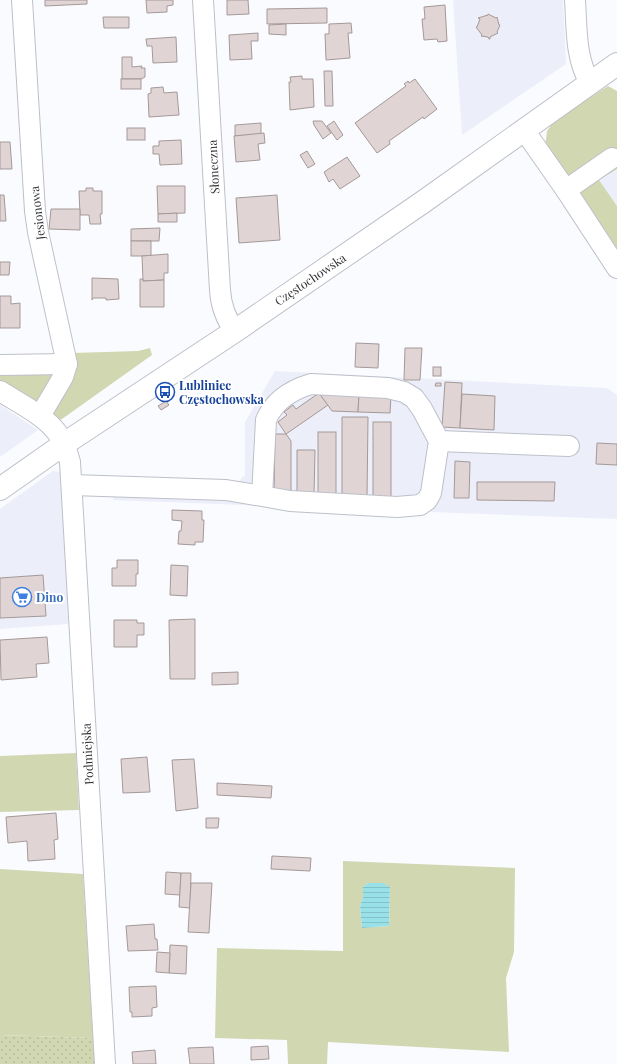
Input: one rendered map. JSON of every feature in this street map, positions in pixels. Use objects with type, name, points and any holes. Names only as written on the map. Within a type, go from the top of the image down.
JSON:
[{"type":"main road","name":"Częstochowska","points":[[0,490],[64,444],[235,331],[423,202],[617,64]]},
{"type":"street","name":"Jesionowa","points":[[22,0],[35,211],[38,232],[67,364]]},
{"type":"street","name":"Słoneczna","points":[[203,0],[220,290],[224,313],[227,321],[235,331]]},
{"type":"street","points":[[575,0],[579,54],[582,66],[590,83]]},
{"type":"street","points":[[524,130],[566,190],[617,268]]},
{"type":"street","points":[[566,190],[612,158]]},
{"type":"street","points":[[0,365],[67,364],[63,377],[40,416]]},
{"type":"street","points":[[72,485],[226,490],[290,501],[397,507],[420,505],[427,500],[431,493],[439,442],[422,409],[414,398],[404,392],[388,388],[311,384],[300,387],[276,403],[270,410],[266,420],[262,496]]},
{"type":"street","name":"Podmiejska","points":[[0,392],[40,416],[54,428],[64,444],[70,462],[105,1064]]},
{"type":"street","points":[[439,442],[569,446]]},
{"type":"shaded area","points":[[453,0],[563,0],[566,64],[462,135]]},
{"type":"shaded area","points":[[617,169],[617,206],[599,180]]},
{"type":"shaded area","points":[[275,371],[607,388],[617,395],[617,519],[113,500],[116,476],[237,483],[245,475],[245,422]]},
{"type":"shaded area","points":[[0,405],[38,430],[0,457]]},
{"type":"shaded area","points":[[53,471],[60,472],[63,480],[68,624],[0,629],[0,509]]},
{"type":"green space","points":[[608,86],[617,91],[617,159],[569,178],[545,148],[547,131],[555,120]]},
{"type":"green space","points":[[617,160],[617,169],[599,180],[617,206],[617,259],[579,193],[581,188]]},
{"type":"green space","points":[[150,348],[152,355],[62,419],[59,420],[54,415],[53,410],[73,353],[138,351]]},
{"type":"green space","points":[[0,373],[54,374],[36,403],[0,384]]},
{"type":"green space","points":[[76,753],[79,810],[0,812],[0,756]]},
{"type":"green space","points":[[343,861],[515,868],[514,952],[506,978],[509,1052],[328,1042],[327,1064],[288,1064],[287,1040],[215,1038],[217,948],[343,951]],"holes":[[[368,883],[383,883],[390,888],[389,926],[362,928],[360,906],[363,897],[363,887]]]},
{"type":"green space","points":[[0,869],[83,874],[93,1038],[0,1035]]},
{"type":"green space","points":[[0,1035],[93,1038],[95,1064],[0,1064]]},
{"type":"water","points":[[368,883],[383,883],[390,887],[389,926],[362,928],[360,906],[363,897],[363,887]]},
{"type":"building","points":[[45,0],[87,0],[87,4],[45,6]]},
{"type":"building","points":[[146,0],[173,0],[173,5],[167,6],[167,12],[147,13]]},
{"type":"building","points":[[227,0],[248,0],[249,14],[227,15]]},
{"type":"building","points":[[445,5],[447,41],[438,42],[437,39],[424,40],[422,19],[425,19],[424,7]]},
{"type":"building","points":[[327,8],[327,23],[267,24],[267,9]]},
{"type":"building","points":[[488,14],[496,18],[497,17],[500,25],[497,32],[498,33],[490,37],[490,39],[488,37],[481,36],[482,35],[476,27],[480,19],[478,18]]},
{"type":"building","points":[[103,17],[129,17],[129,28],[104,28]]},
{"type":"building","points":[[351,23],[352,33],[348,33],[350,58],[326,60],[325,34],[329,34],[329,24]]},
{"type":"building","points":[[286,24],[286,35],[269,34],[269,25]]},
{"type":"building","points":[[258,33],[258,41],[251,41],[252,59],[230,60],[229,35]]},
{"type":"building","points":[[176,37],[177,62],[153,63],[152,46],[147,46],[146,39]]},
{"type":"building","points":[[122,57],[132,57],[132,67],[142,66],[141,68],[145,68],[145,77],[141,79],[122,79]]},
{"type":"building","points":[[324,71],[332,71],[333,106],[325,106]]},
{"type":"building","points":[[302,76],[302,79],[313,79],[314,107],[290,110],[290,77]]},
{"type":"building","points":[[121,79],[141,79],[141,89],[121,89]]},
{"type":"building","points":[[415,79],[437,109],[389,141],[390,144],[377,153],[355,123],[406,86],[404,84],[408,81],[409,83]]},
{"type":"building","points":[[163,87],[164,93],[177,92],[179,115],[149,117],[148,94],[151,93],[151,88]]},
{"type":"building","points":[[313,121],[322,121],[331,133],[323,139]]},
{"type":"building","points":[[334,121],[343,135],[337,140],[327,126]]},
{"type":"building","points":[[261,123],[261,134],[235,136],[235,125]]},
{"type":"building","points":[[127,128],[145,128],[145,140],[127,140]]},
{"type":"building","points":[[264,133],[265,143],[258,144],[260,160],[236,162],[234,136]]},
{"type":"building","points":[[181,140],[182,164],[160,165],[159,154],[153,154],[153,146],[159,146],[159,141]]},
{"type":"building","points":[[0,142],[10,142],[12,169],[0,169]]},
{"type":"building","points":[[307,151],[315,164],[308,168],[300,155]]},
{"type":"building","points":[[347,157],[360,176],[340,189],[333,179],[329,182],[324,172]]},
{"type":"building","points":[[157,186],[185,186],[185,213],[158,214]]},
{"type":"building","points":[[86,188],[93,188],[93,191],[102,191],[102,214],[100,214],[101,224],[90,224],[89,215],[80,215],[79,191],[86,191]]},
{"type":"building","points":[[0,195],[4,195],[6,221],[0,221]]},
{"type":"building","points":[[277,195],[280,240],[239,243],[236,198]]},
{"type":"building","points":[[51,209],[80,209],[80,230],[49,229]]},
{"type":"building","points":[[177,213],[177,222],[158,222],[158,214]]},
{"type":"building","points":[[160,228],[159,241],[131,241],[131,229]]},
{"type":"building","points":[[131,241],[151,241],[151,256],[131,256]]},
{"type":"building","points":[[168,254],[168,273],[164,273],[164,280],[143,281],[142,256]]},
{"type":"building","points":[[0,262],[10,262],[9,275],[0,275]]},
{"type":"building","points":[[92,278],[118,279],[119,299],[106,300],[106,298],[93,298],[92,300]]},
{"type":"building","points":[[140,279],[143,279],[143,281],[164,280],[164,307],[140,307]]},
{"type":"building","points":[[0,296],[11,296],[11,304],[20,303],[20,328],[0,328]]},
{"type":"building","points":[[356,343],[379,344],[378,368],[355,367]]},
{"type":"building","points":[[405,348],[422,348],[420,380],[404,380]]},
{"type":"building","points":[[433,367],[441,367],[441,376],[433,376]]},
{"type":"building","points":[[445,382],[462,383],[460,428],[442,427]]},
{"type":"building","points":[[436,383],[441,383],[441,386],[435,386]]},
{"type":"building","points":[[319,393],[328,405],[286,434],[278,422],[287,415],[284,412],[293,405],[296,409]]},
{"type":"building","points":[[319,393],[359,394],[358,412],[332,411]]},
{"type":"building","points":[[359,394],[391,395],[390,413],[358,412]]},
{"type":"building","points":[[462,394],[495,396],[494,430],[460,428]]},
{"type":"building","points":[[166,401],[169,405],[161,410],[158,406]]},
{"type":"building","points":[[342,417],[368,417],[367,498],[342,498]]},
{"type":"building","points":[[373,422],[391,422],[391,498],[373,498]]},
{"type":"building","points":[[318,432],[336,432],[336,497],[318,497]]},
{"type":"building","points":[[275,434],[286,434],[291,441],[291,497],[274,496]]},
{"type":"building","points":[[597,443],[617,444],[617,465],[596,464]]},
{"type":"building","points":[[297,450],[315,450],[314,496],[297,496]]},
{"type":"building","points":[[455,461],[470,462],[469,498],[454,498]]},
{"type":"building","points":[[477,482],[555,482],[554,501],[477,500]]},
{"type":"building","points":[[172,510],[202,511],[202,520],[204,520],[203,542],[195,542],[195,545],[178,544],[179,531],[181,531],[182,521],[172,520]]},
{"type":"building","points":[[117,560],[138,560],[136,586],[112,586],[112,568],[117,568]]},
{"type":"building","points":[[171,565],[188,566],[187,596],[170,595]]},
{"type":"building","name":"Dino","points":[[43,575],[46,616],[0,618],[0,578]]},
{"type":"building","points":[[195,619],[195,679],[170,679],[169,620]]},
{"type":"building","points":[[114,620],[137,620],[137,623],[144,623],[144,635],[137,635],[137,647],[114,647]]},
{"type":"building","points":[[47,637],[49,663],[36,664],[37,677],[1,680],[0,640]]},
{"type":"building","points":[[238,672],[238,684],[212,685],[212,673]]},
{"type":"building","points":[[147,757],[150,792],[123,793],[121,759]]},
{"type":"building","points":[[194,759],[198,808],[176,811],[172,760]]},
{"type":"building","points":[[217,783],[272,786],[271,798],[217,795]]},
{"type":"building","points":[[56,813],[58,839],[54,840],[55,859],[28,861],[27,841],[8,843],[6,817]]},
{"type":"building","points":[[206,818],[219,818],[218,828],[206,828]]},
{"type":"building","points":[[272,856],[311,858],[310,871],[271,869]]},
{"type":"building","points":[[166,872],[181,873],[180,895],[165,894]]},
{"type":"building","points":[[181,873],[191,873],[190,908],[179,907]]},
{"type":"building","points":[[191,883],[212,883],[209,933],[188,932]]},
{"type":"building","points":[[154,924],[155,939],[157,939],[158,950],[128,951],[126,926]]},
{"type":"building","points":[[170,945],[187,946],[186,974],[169,973]]},
{"type":"building","points":[[157,952],[170,953],[169,973],[156,972]]},
{"type":"building","points":[[156,986],[157,1007],[152,1008],[152,1016],[132,1017],[132,1012],[130,1012],[129,987]]},
{"type":"building","points":[[268,1046],[269,1059],[251,1060],[251,1047]]},
{"type":"building","points":[[213,1047],[214,1064],[190,1064],[188,1048]]},
{"type":"building","points":[[155,1050],[156,1064],[133,1064],[132,1052]]},
{"type":"place","name":"Lubliniec Częstochowska","points":[[165,392]]},
{"type":"place","name":"Dino","points":[[22,597]]}]
